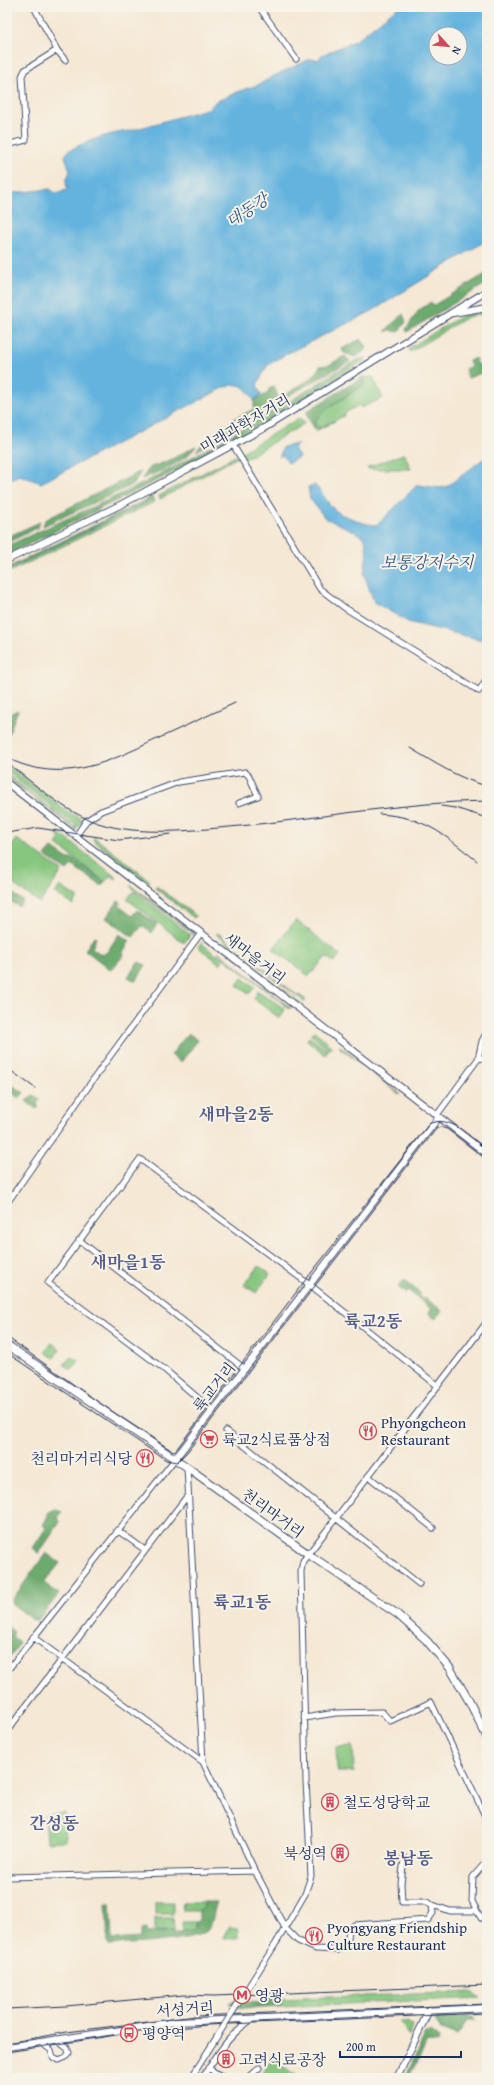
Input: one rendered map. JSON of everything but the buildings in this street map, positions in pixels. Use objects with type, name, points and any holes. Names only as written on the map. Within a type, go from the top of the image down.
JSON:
[{"type":"highway","name":"천리마거리","points":[[7,1345],[187,1466],[308,1554],[384,1603],[421,1636],[450,1668],[470,1701],[487,1737]]},
{"type":"main road","name":"미래과학자거리","points":[[7,560],[122,504],[233,445],[307,402],[487,291]]},
{"type":"main road","points":[[446,315],[487,307]]},
{"type":"main road","name":"새마을거리","points":[[7,783],[487,1154]]},
{"type":"main road","name":"륙교거리","points":[[175,1459],[310,1285],[438,1116]]},
{"type":"main road","name":"서성거리","points":[[7,2047],[175,2022],[487,2008]]},
{"type":"main road","points":[[397,2078],[429,2010]]},
{"type":"street","points":[[34,7],[57,50],[65,60]]},
{"type":"street","points":[[259,7],[296,59]]},
{"type":"street","points":[[7,145],[26,140],[22,76],[25,70],[57,50]]},
{"type":"street","points":[[233,445],[320,589],[344,608],[479,691],[487,678]]},
{"type":"street","points":[[76,836],[86,822],[101,811],[179,782],[245,772],[249,776],[258,796],[239,803]]},
{"type":"street","points":[[7,1203],[102,1067],[201,933]]},
{"type":"street","points":[[438,1116],[478,1059],[482,1041],[487,1032]]},
{"type":"street","points":[[478,1059],[487,1057]]},
{"type":"street","points":[[213,1411],[153,1361],[48,1283],[140,1159],[310,1285],[438,1386]]},
{"type":"street","points":[[79,1240],[245,1368]]},
{"type":"street","points":[[191,2078],[278,1940],[305,1894],[311,1876],[304,1718],[301,1571],[303,1561],[487,1322]]},
{"type":"street","points":[[226,1431],[419,1584]]},
{"type":"street","name":"륙교거리","points":[[7,1671],[117,1530],[175,1459]]},
{"type":"street","points":[[187,1466],[203,1762],[255,1871],[285,1928],[304,1945],[321,1950],[338,1950],[347,1946],[347,1934],[349,1929],[354,1925],[428,1920],[433,1913],[441,1907]]},
{"type":"street","points":[[368,1476],[433,1528]]},
{"type":"street","points":[[7,1731],[188,1495]]},
{"type":"street","points":[[117,1530],[145,1550]]},
{"type":"street","points":[[33,1637],[203,1762]]},
{"type":"street","points":[[304,1718],[336,1713],[382,1712],[390,1721],[431,1702],[487,1820]]},
{"type":"street","points":[[404,1858],[401,1884],[402,1902],[429,1904],[450,1911],[477,1911]]},
{"type":"street","points":[[487,1861],[473,1877],[472,1901],[481,1918],[487,1915]]},
{"type":"street","points":[[7,1877],[255,1871]]},
{"type":"street","points":[[429,1904],[432,1906],[433,1913]]},
{"type":"street","points":[[202,2078],[230,2037],[239,2028],[253,2019],[262,2017]]},
{"type":"street","points":[[40,2042],[51,2050],[53,2057],[59,2060],[66,2057],[69,2052],[68,2047],[56,2039]]},
{"type":"street","points":[[208,2068],[224,2078]]},
{"type":"street","points":[[246,2078],[259,2068]]},
{"type":"green space","points":[[487,273],[487,283],[407,332],[406,329],[419,310],[431,302],[434,305]]},
{"type":"green space","points":[[487,311],[487,313],[467,317],[410,352],[409,348],[463,315]]},
{"type":"green space","points":[[403,314],[406,322],[398,332],[390,330],[386,332],[386,330]]},
{"type":"green space","points":[[361,339],[367,347],[363,352],[356,357],[344,353],[342,349]]},
{"type":"green space","points":[[345,356],[350,361],[286,397],[285,395],[313,377],[320,366],[329,365]]},
{"type":"green space","points":[[365,358],[366,360],[262,425],[206,456],[7,555],[7,546],[134,488],[178,465],[287,403],[336,372],[357,360]]},
{"type":"green space","points":[[475,358],[478,365],[487,361],[487,371],[468,378],[465,369],[471,366],[469,361]]},
{"type":"green space","points":[[365,375],[366,377],[373,377],[383,398],[361,408],[359,405],[345,413],[344,416],[319,428],[315,424],[321,414],[364,384],[363,377]]},
{"type":"green space","points":[[363,377],[364,384],[321,414],[315,424],[319,428],[335,421],[316,431],[307,416],[307,411]]},
{"type":"green space","points":[[274,386],[279,399],[275,405],[196,451],[206,440],[224,430],[232,420],[254,409],[254,400],[269,393],[268,390]]},
{"type":"green space","points":[[299,418],[305,423],[245,459],[242,452]]},
{"type":"green space","points":[[196,446],[178,462],[142,479],[149,468],[170,460]]},
{"type":"green space","points":[[403,454],[405,455],[411,469],[368,469],[368,467]]},
{"type":"green space","points":[[235,456],[238,457],[160,499],[159,496]]},
{"type":"green space","points":[[141,471],[135,482],[130,486],[43,526],[45,520]]},
{"type":"green space","points":[[152,497],[153,498],[7,569],[7,568]]},
{"type":"green space","points":[[153,499],[154,502],[7,573],[7,570]]},
{"type":"green space","points":[[40,522],[37,528],[7,543],[7,537]]},
{"type":"green space","points":[[18,710],[8,735],[7,715]]},
{"type":"green space","points":[[7,765],[69,812],[84,820],[78,827],[7,772]]},
{"type":"green space","points":[[7,775],[77,829],[76,830],[7,777]]},
{"type":"green space","points":[[58,832],[117,878],[116,879],[111,875],[105,882],[56,844],[60,838],[56,835]]},
{"type":"green space","points":[[94,837],[150,881],[148,883],[93,840]]},
{"type":"green space","points":[[17,839],[62,871],[40,903],[7,880],[7,853]]},
{"type":"green space","points":[[52,848],[68,859],[73,859],[104,882],[102,886],[71,865],[67,871],[45,856]]},
{"type":"green space","points":[[131,885],[194,933],[195,935],[130,886]]},
{"type":"green space","points":[[60,886],[78,898],[73,905],[55,893]]},
{"type":"green space","points":[[156,886],[196,916],[194,918],[155,888]]},
{"type":"green space","points":[[7,889],[23,901],[19,907],[7,899]]},
{"type":"green space","points":[[134,891],[190,935],[184,943],[127,899]]},
{"type":"green space","points":[[118,901],[121,903],[119,906],[132,916],[137,910],[157,924],[152,933],[142,926],[133,937],[106,918]]},
{"type":"green space","points":[[295,921],[297,921],[340,955],[334,962],[326,957],[309,976],[273,949]]},
{"type":"green space","points":[[218,933],[298,996],[299,995],[305,999],[305,1002],[216,934]]},
{"type":"green space","points":[[119,934],[130,941],[123,952],[124,955],[111,970],[85,950],[94,937],[96,938],[92,948],[102,955],[107,952]]},
{"type":"green space","points":[[201,943],[223,960],[220,964],[198,947]]},
{"type":"green space","points":[[224,944],[302,1004],[299,1003]]},
{"type":"green space","points":[[218,952],[291,1008],[290,1009],[217,953]]},
{"type":"green space","points":[[138,962],[146,965],[136,981],[128,977]]},
{"type":"green space","points":[[242,978],[255,987],[249,994],[237,985]]},
{"type":"green space","points":[[258,991],[285,1009],[281,1017],[278,1017],[254,999]]},
{"type":"green space","points":[[314,1031],[327,1041],[326,1043],[332,1046],[329,1050],[311,1035]]},
{"type":"green space","points":[[188,1033],[198,1040],[181,1062],[171,1055]]},
{"type":"green space","points":[[309,1037],[328,1051],[325,1055],[307,1040]]},
{"type":"green space","points":[[340,1046],[399,1093],[399,1094],[339,1047]]},
{"type":"green space","points":[[7,1082],[24,1093],[19,1098],[7,1090]]},
{"type":"green space","points":[[33,1095],[40,1099],[37,1104],[39,1107],[36,1109],[26,1101]]},
{"type":"green space","points":[[259,1266],[270,1274],[256,1293],[244,1285]]},
{"type":"green space","points":[[404,1280],[421,1294],[419,1296],[424,1300],[426,1298],[442,1311],[435,1319],[428,1313],[431,1309],[408,1290],[405,1293],[398,1287]]},
{"type":"green space","points":[[52,1343],[60,1349],[54,1358],[45,1352]]},
{"type":"green space","points":[[71,1356],[79,1361],[72,1370],[64,1365]]},
{"type":"green space","points":[[54,1509],[62,1512],[58,1518],[60,1522],[39,1553],[33,1548],[46,1528],[43,1525],[48,1517],[48,1513]]},
{"type":"green space","points":[[46,1553],[60,1563],[44,1583],[59,1594],[38,1620],[34,1620],[12,1604],[12,1600]]},
{"type":"green space","points":[[7,1626],[14,1632],[12,1636],[19,1642],[16,1649],[7,1661]]},
{"type":"green space","points":[[353,1746],[354,1772],[337,1772],[336,1747]]},
{"type":"green space","points":[[64,1813],[66,1841],[47,1842],[45,1814]]},
{"type":"green space","points":[[155,1902],[173,1902],[173,1914],[155,1914]]},
{"type":"green space","points":[[182,1902],[206,1902],[199,1911],[183,1911]]},
{"type":"green space","points":[[206,1902],[217,1902],[211,1925],[203,1933],[178,1939],[108,1945],[106,1903],[110,1903],[112,1940],[141,1938],[141,1929],[147,1929],[147,1933],[174,1931],[174,1933],[182,1933],[183,1931],[194,1930],[196,1922],[199,1921],[199,1911]]},
{"type":"green space","points":[[155,1918],[173,1918],[174,1931],[155,1931]]},
{"type":"green space","points":[[182,1922],[196,1922],[194,1930],[183,1931]]},
{"type":"green space","points":[[229,1927],[238,1928],[238,1938],[224,1938]]},
{"type":"green space","points":[[471,1992],[481,1998],[279,2007],[282,2003],[277,1999]]},
{"type":"green space","points":[[267,1997],[277,1999],[282,2003],[279,2007],[242,2009],[229,2004],[231,2001],[261,2003],[262,1998]]},
{"type":"green space","points":[[473,2017],[475,2021],[467,2021],[457,2035],[441,2029],[436,2023],[436,2019]]},
{"type":"green space","points":[[400,2022],[407,2022],[413,2026],[410,2037]]},
{"type":"green space","points":[[430,2031],[439,2038],[438,2043],[428,2042],[408,2078],[405,2078],[425,2035]]},
{"type":"green space","points":[[272,2059],[296,2075],[295,2078],[259,2078]]},
{"type":"water","name":"대동강","points":[[398,7],[487,7],[487,240],[372,311],[286,354],[267,366],[257,385],[261,395],[254,400],[241,386],[233,385],[225,387],[41,483],[19,475],[7,481],[7,194],[50,189],[55,193],[67,190],[66,181],[70,171],[65,156],[68,151],[90,141],[106,136],[130,131],[210,108],[215,102],[258,85],[310,59],[318,60],[322,55],[355,41]]},
{"type":"water","points":[[298,444],[294,448],[299,457],[288,463],[283,455],[279,457],[283,447]]},
{"type":"water","name":"보통강저수지","points":[[487,456],[487,641],[408,622],[374,602],[364,574],[367,553],[365,538],[354,531],[325,518],[310,499],[308,487],[315,485],[331,506],[339,513],[364,523],[377,525],[417,485],[440,488],[448,486]]},
{"type":"tram line","points":[[7,1337],[98,1402],[171,1450],[175,1451],[304,1282],[429,1124],[445,1122],[453,1125],[468,1134],[487,1151]]},
{"type":"tram line","points":[[7,1353],[166,1460],[177,1462],[187,1452],[436,1129],[440,1127],[447,1129],[487,1160]]},
{"type":"tram line","points":[[7,2043],[67,2032],[196,2016],[487,2004]]},
{"type":"tram line","points":[[7,2052],[129,2033],[206,2025],[487,2013]]},
{"type":"railway","points":[[7,758],[27,766],[47,770],[84,768],[120,756],[235,703]]},
{"type":"railway","points":[[410,748],[457,775],[487,786]]},
{"type":"railway","points":[[7,763],[50,797],[73,812],[98,823],[132,830],[169,831],[205,829],[271,823],[394,807],[487,801]]},
{"type":"railway","points":[[441,806],[455,808],[487,818]]},
{"type":"railway","points":[[379,814],[409,819],[432,828],[477,861]]},
{"type":"railway","points":[[7,833],[38,828],[119,840],[171,834]]},
{"type":"railway","points":[[7,1068],[35,1088]]},
{"type":"railway","points":[[7,2009],[66,2006],[184,1995],[214,1996],[487,1985]]},
{"type":"place","name":"Phyongcheon Restaurant","points":[[368,1431]]},
{"type":"place","name":"륙교2식료품상점","points":[[209,1439]]},
{"type":"place","name":"천리마거리식당","points":[[145,1458]]},
{"type":"place","name":"철도성당학교","points":[[330,1802]]},
{"type":"place","name":"북성역","points":[[340,1853]]},
{"type":"place","name":"Pyongyang Friendship Culture Restaurant","points":[[314,1936]]},
{"type":"place","name":"영광","points":[[242,1995]]},
{"type":"place","name":"평양역","points":[[129,2033]]},
{"type":"place","name":"고려식료공장","points":[[226,2059]]},
{"type":"district","name":"새마을2동","points":[[236,1113]]},
{"type":"district","name":"새마을1동","points":[[128,1261]]},
{"type":"district","name":"륙교2동","points":[[373,1320]]},
{"type":"district","name":"륙교1동","points":[[242,1601]]},
{"type":"district","name":"간성동","points":[[54,1822]]},
{"type":"district","name":"봉남동","points":[[408,1857]]}]
